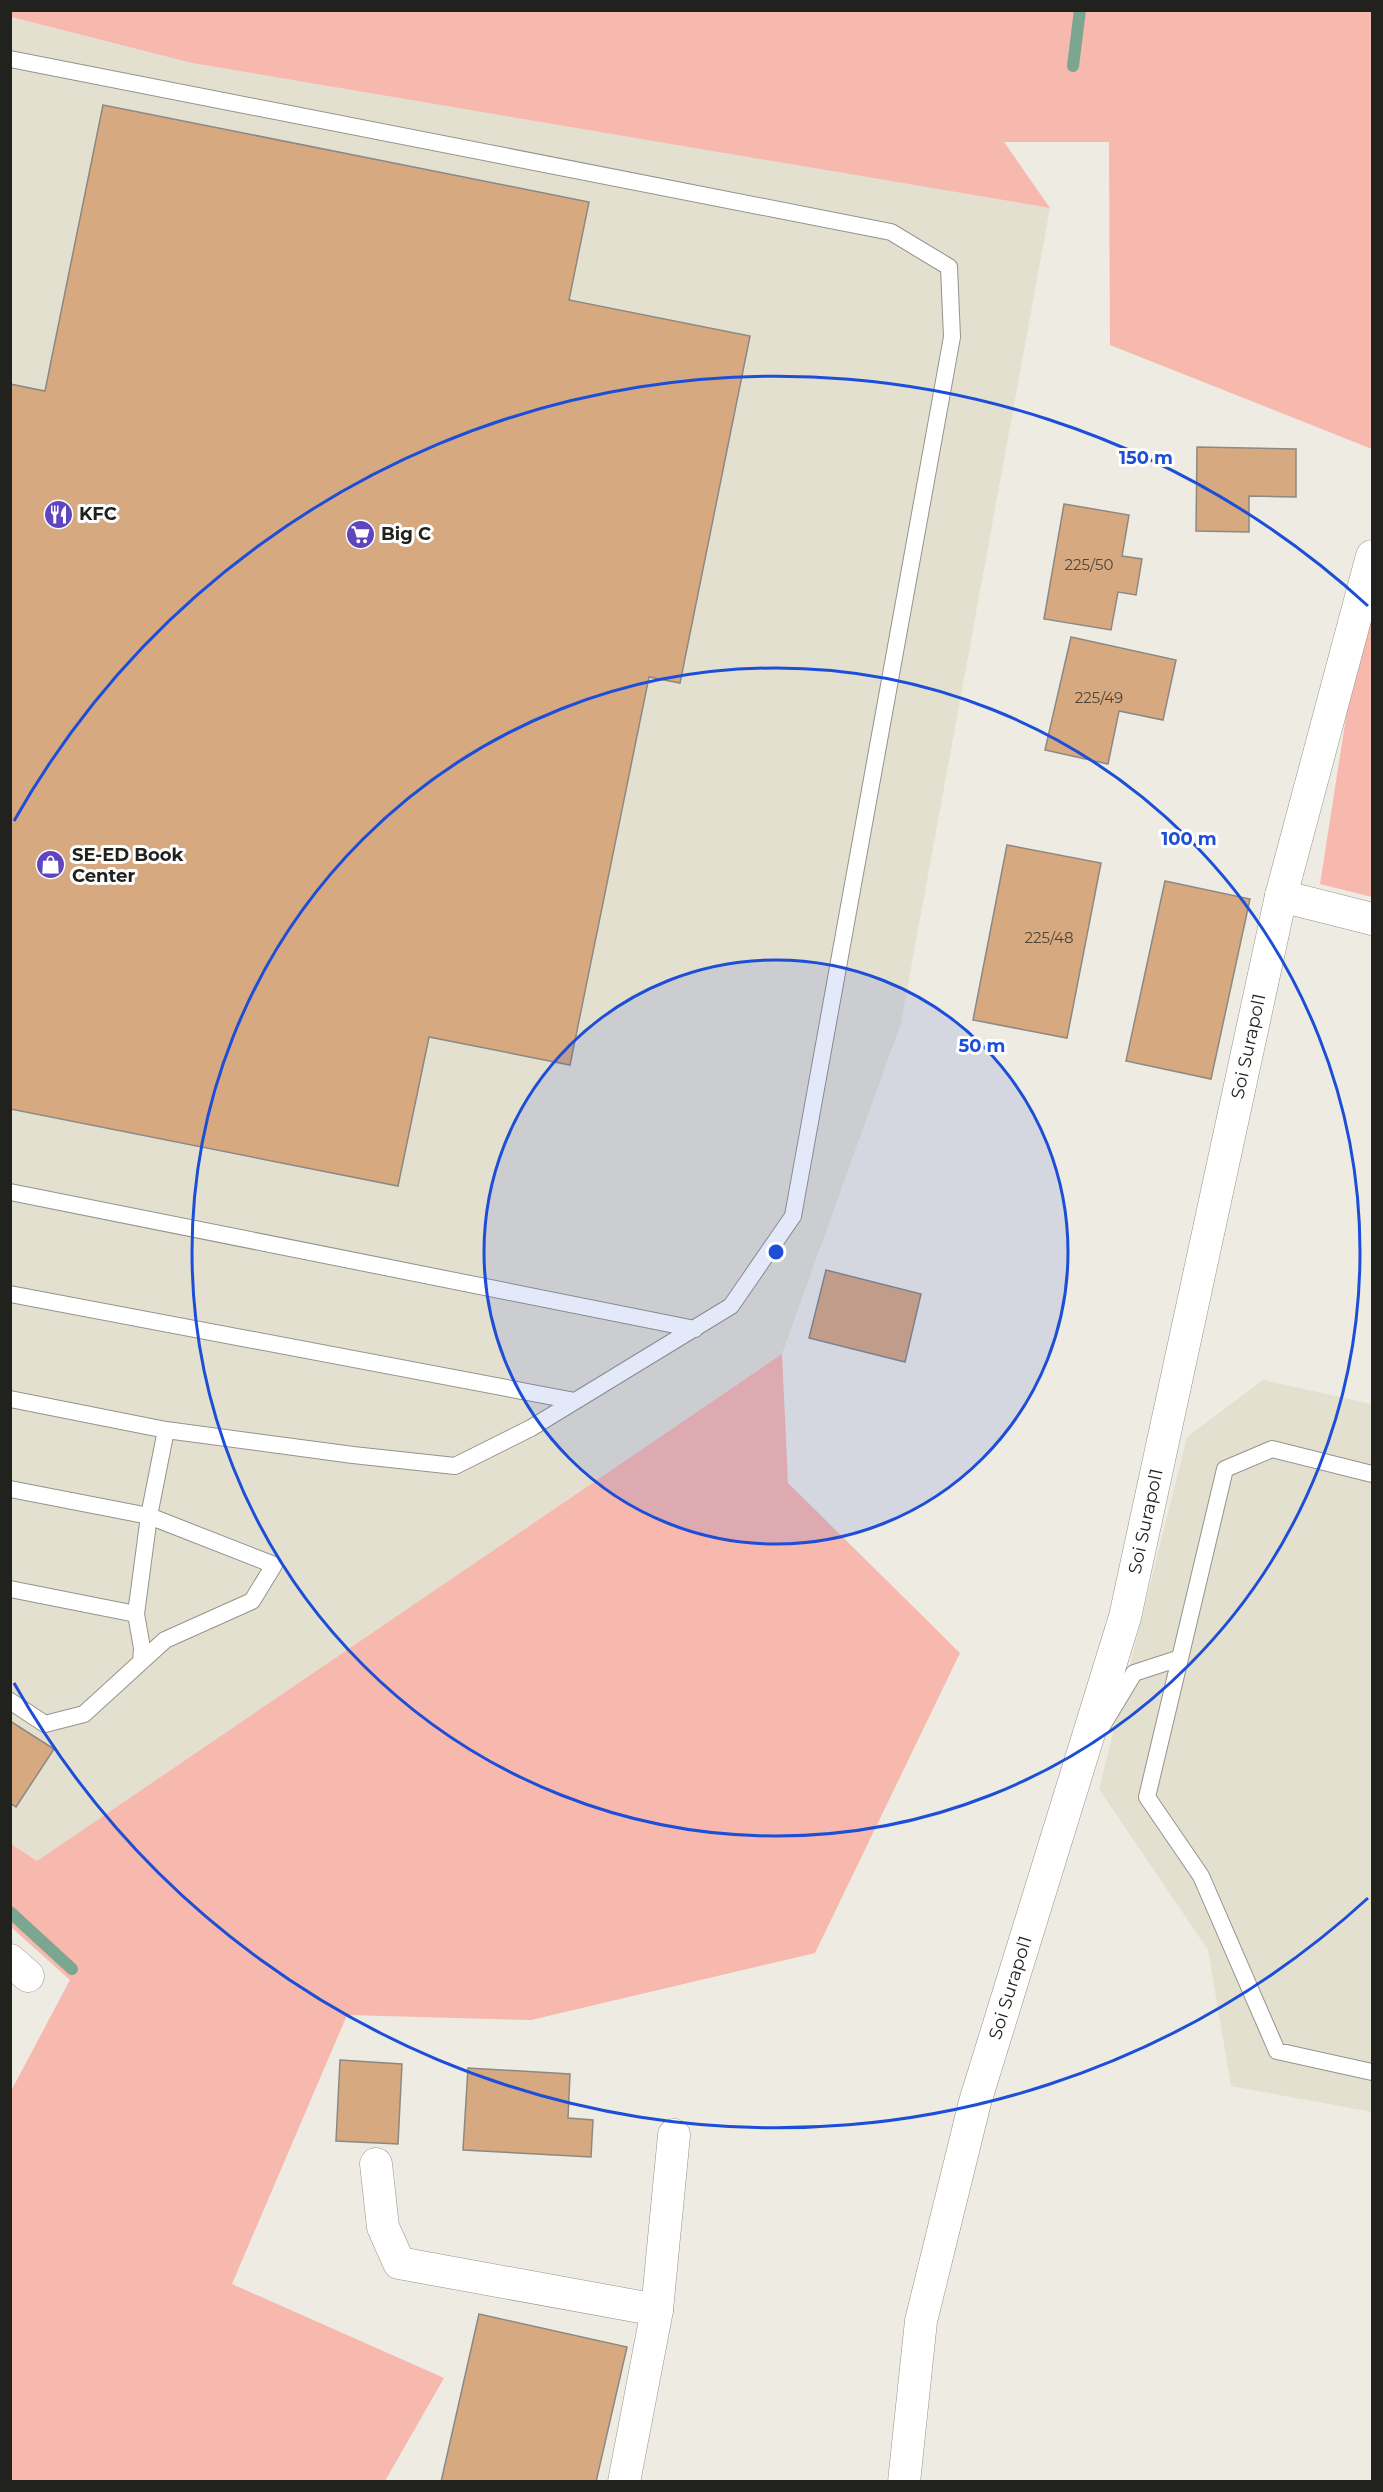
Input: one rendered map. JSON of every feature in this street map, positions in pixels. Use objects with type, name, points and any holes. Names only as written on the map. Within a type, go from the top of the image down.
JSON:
[{"type":"street","name":"Soi Surapol1","points":[[904,2481],[921,2321],[975,2102],[1125,1617],[1281,896],[1372,556]]},
{"type":"street","points":[[1281,896],[1372,919]]},
{"type":"street","points":[[624,2481],[657,2310],[674,2135]]},
{"type":"street","points":[[376,2164],[383,2227],[399,2263],[657,2310]]},
{"type":"lane","points":[[10,59],[891,232],[949,267],[952,337],[793,1216],[731,1305],[531,1428],[455,1466],[166,1430],[10,1399]]},
{"type":"lane","points":[[10,1192],[695,1329]]},
{"type":"lane","points":[[10,1294],[575,1401]]},
{"type":"lane","points":[[141,1662],[142,1648],[136,1614],[149,1516],[166,1430]]},
{"type":"lane","points":[[1372,1474],[1272,1449],[1225,1469],[1147,1797],[1201,1876],[1277,2051],[1372,2072]]},
{"type":"lane","points":[[10,1489],[149,1516],[274,1565],[252,1601],[165,1640],[84,1714],[45,1724],[10,1701]]},
{"type":"lane","points":[[10,1589],[136,1614]]},
{"type":"lane","points":[[1081,1762],[1134,1673],[1180,1658]]},
{"type":"shaded area","points":[[10,11],[1372,11],[1372,449],[1110,345],[1109,142],[1004,142],[1050,208],[192,63],[11,17]]},
{"type":"shaded area","points":[[10,17],[192,63],[1050,208],[901,1023],[782,1354],[37,1861],[10,1844],[11,1109],[429,1037],[570,1065],[649,677],[680,683],[750,336],[569,300],[588,202],[103,105],[45,391],[11,384]]},
{"type":"shaded area","points":[[1372,609],[1372,897],[1320,884],[1350,692]]},
{"type":"shaded area","points":[[782,1354],[788,1483],[960,1653],[815,1953],[531,2020],[347,2015],[232,2284],[444,2378],[385,2481],[11,2481],[11,2091],[70,1980],[11,1927],[11,1844],[37,1861]]},
{"type":"shaded area","points":[[1263,1380],[1372,1404],[1372,2112],[1231,2086],[1208,1950],[1099,1789],[1187,1437]]},
{"type":"building","name":"Big C","points":[[103,105],[589,202],[569,300],[750,336],[680,683],[649,677],[570,1065],[429,1037],[398,1186],[10,1109],[10,384],[45,391]]},
{"type":"building","points":[[1197,447],[1296,449],[1296,497],[1249,496],[1249,532],[1196,531]]},
{"type":"building","points":[[1064,504],[1129,515],[1122,556],[1142,559],[1136,595],[1118,592],[1111,630],[1044,619]]},
{"type":"building","points":[[1071,637],[1176,660],[1163,720],[1119,711],[1108,764],[1045,750]]},
{"type":"building","points":[[1007,845],[1101,863],[1067,1038],[973,1020]]},
{"type":"building","points":[[1165,881],[1250,899],[1211,1079],[1126,1061]]},
{"type":"building","points":[[826,1270],[921,1294],[905,1362],[809,1338]]},
{"type":"building","points":[[10,1721],[54,1749],[16,1807],[10,1803]]},
{"type":"building","points":[[340,2060],[402,2064],[398,2144],[336,2141]]},
{"type":"building","points":[[468,2068],[570,2074],[568,2118],[593,2120],[591,2157],[463,2150]]},
{"type":"building","points":[[479,2314],[627,2347],[596,2482],[441,2482]]},
{"type":"waterway","points":[[1073,66],[1080,10]]},
{"type":"waterway","points":[[10,1912],[72,1969]]},
{"type":"place","name":"KFC","points":[[58,514]]},
{"type":"place","name":"Big C","points":[[360,534]]},
{"type":"place","name":"SE-ED Book Center","points":[[51,865]]}]
